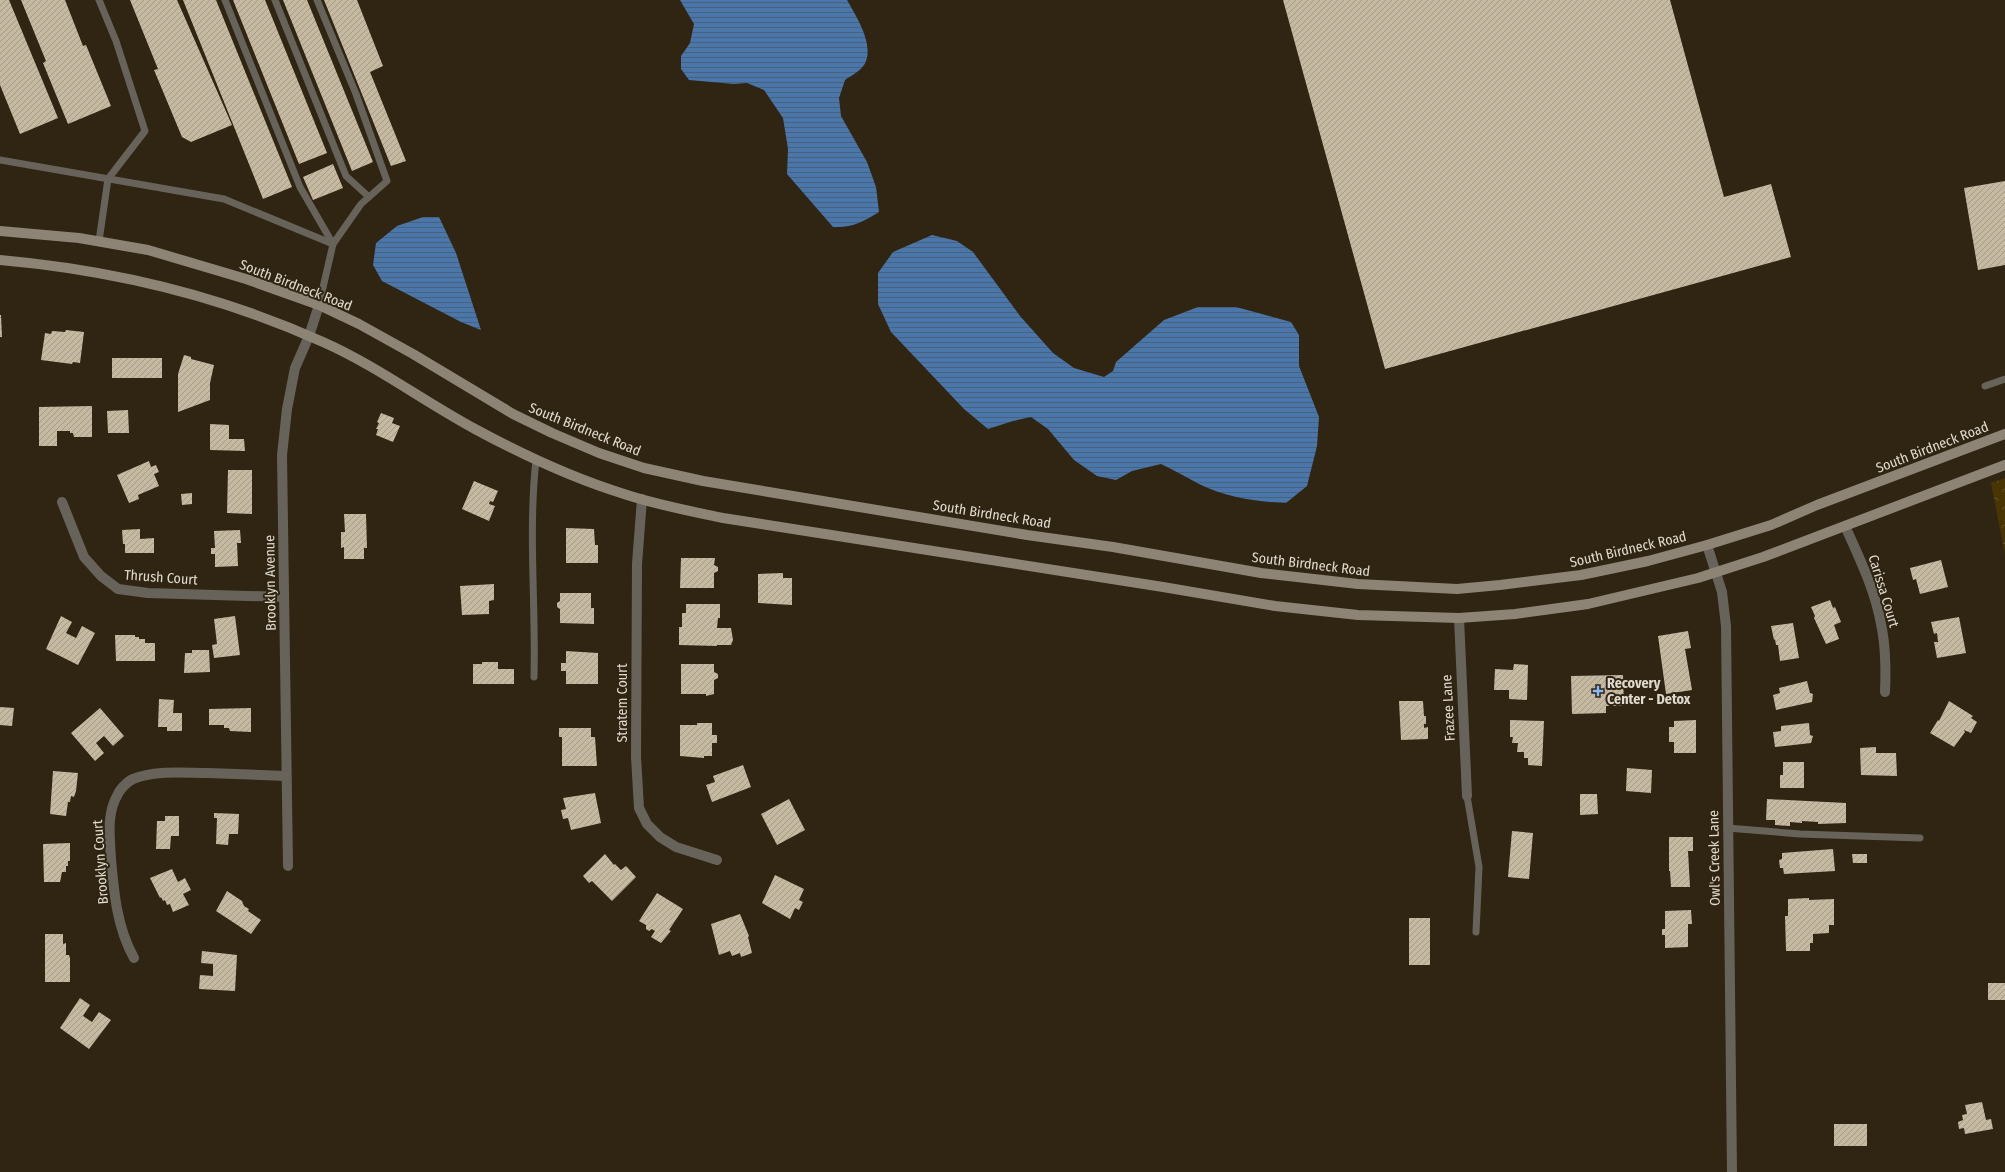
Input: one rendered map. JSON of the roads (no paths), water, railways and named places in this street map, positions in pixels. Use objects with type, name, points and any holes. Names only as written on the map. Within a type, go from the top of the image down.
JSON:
[{"type":"main road","name":"South Birdneck Road","points":[[0,230],[100,241],[148,250],[184,260],[319,305],[407,350],[513,414],[599,453],[644,468],[703,481],[1027,535],[1113,547],[1261,573],[1358,584],[1457,589],[1580,576],[1648,561],[1707,545],[1771,524],[1817,505],[2005,434]]},
{"type":"main road","points":[[0,260],[67,266],[179,289],[280,323],[381,371],[473,428],[536,460],[624,494],[642,499],[723,518],[1275,606],[1358,615],[1458,618],[1515,614],[1588,604],[1660,588],[1763,558],[2005,465]]},
{"type":"street","name":"Brooklyn Avenue","points":[[288,866],[282,455],[287,409],[295,368],[309,336],[319,305]]},
{"type":"street","name":"Stratem Court","points":[[642,499],[637,572],[636,757],[639,808],[647,824],[660,837],[676,847],[717,860]]},
{"type":"street","name":"Thrush Court","points":[[62,502],[84,557],[101,576],[118,589],[148,593],[284,597]]},
{"type":"street","name":"Carissa Court","points":[[1845,526],[1863,565],[1881,623],[1886,656],[1885,692]]},
{"type":"street","name":"Owl's Creek Lane","points":[[1707,545],[1722,592],[1726,626],[1727,828],[1732,1172]]},
{"type":"street","name":"Frazee Lane","points":[[1458,618],[1467,796]]},
{"type":"street","name":"Brooklyn Court","points":[[134,958],[126,945],[114,887],[109,826],[112,807],[118,793],[131,780],[149,775],[171,772],[286,776]]},
{"type":"lane","points":[[99,0],[116,41],[145,131],[108,179],[100,241]]},
{"type":"lane","points":[[225,0],[300,187],[333,244]]},
{"type":"lane","points":[[275,0],[346,176],[369,197]]},
{"type":"lane","points":[[317,0],[356,94],[387,181],[361,204],[333,244],[319,305]]},
{"type":"lane","points":[[0,160],[224,199],[333,244]]},
{"type":"lane","points":[[1985,386],[2005,379]]},
{"type":"lane","points":[[534,677],[535,642],[532,503],[536,460]]},
{"type":"lane","points":[[1467,796],[1477,846],[1479,867],[1476,932]]},
{"type":"lane","points":[[1727,828],[1800,834],[1920,838]]},
{"type":"water","points":[[680,0],[847,0],[862,29],[868,54],[865,64],[857,72],[845,80],[839,98],[841,116],[867,162],[876,187],[879,212],[857,224],[833,227],[787,174],[788,149],[783,118],[764,90],[747,83],[734,84],[689,80],[681,69],[681,56],[690,43],[694,24]]},
{"type":"water","points":[[423,217],[439,217],[456,253],[481,330],[461,322],[382,281],[373,265],[376,243],[397,226]]},
{"type":"water","points":[[932,235],[957,241],[973,252],[1020,316],[1053,353],[1074,368],[1104,377],[1113,371],[1116,362],[1164,320],[1198,307],[1236,307],[1291,322],[1299,335],[1299,366],[1319,417],[1317,446],[1307,486],[1286,503],[1253,500],[1209,489],[1161,464],[1132,471],[1116,480],[1097,476],[1074,460],[1048,429],[1031,417],[988,429],[964,409],[891,332],[878,304],[878,273],[893,252]]},
{"type":"place","name":"Recovery Center - Detox","points":[[1598,691]]}]
